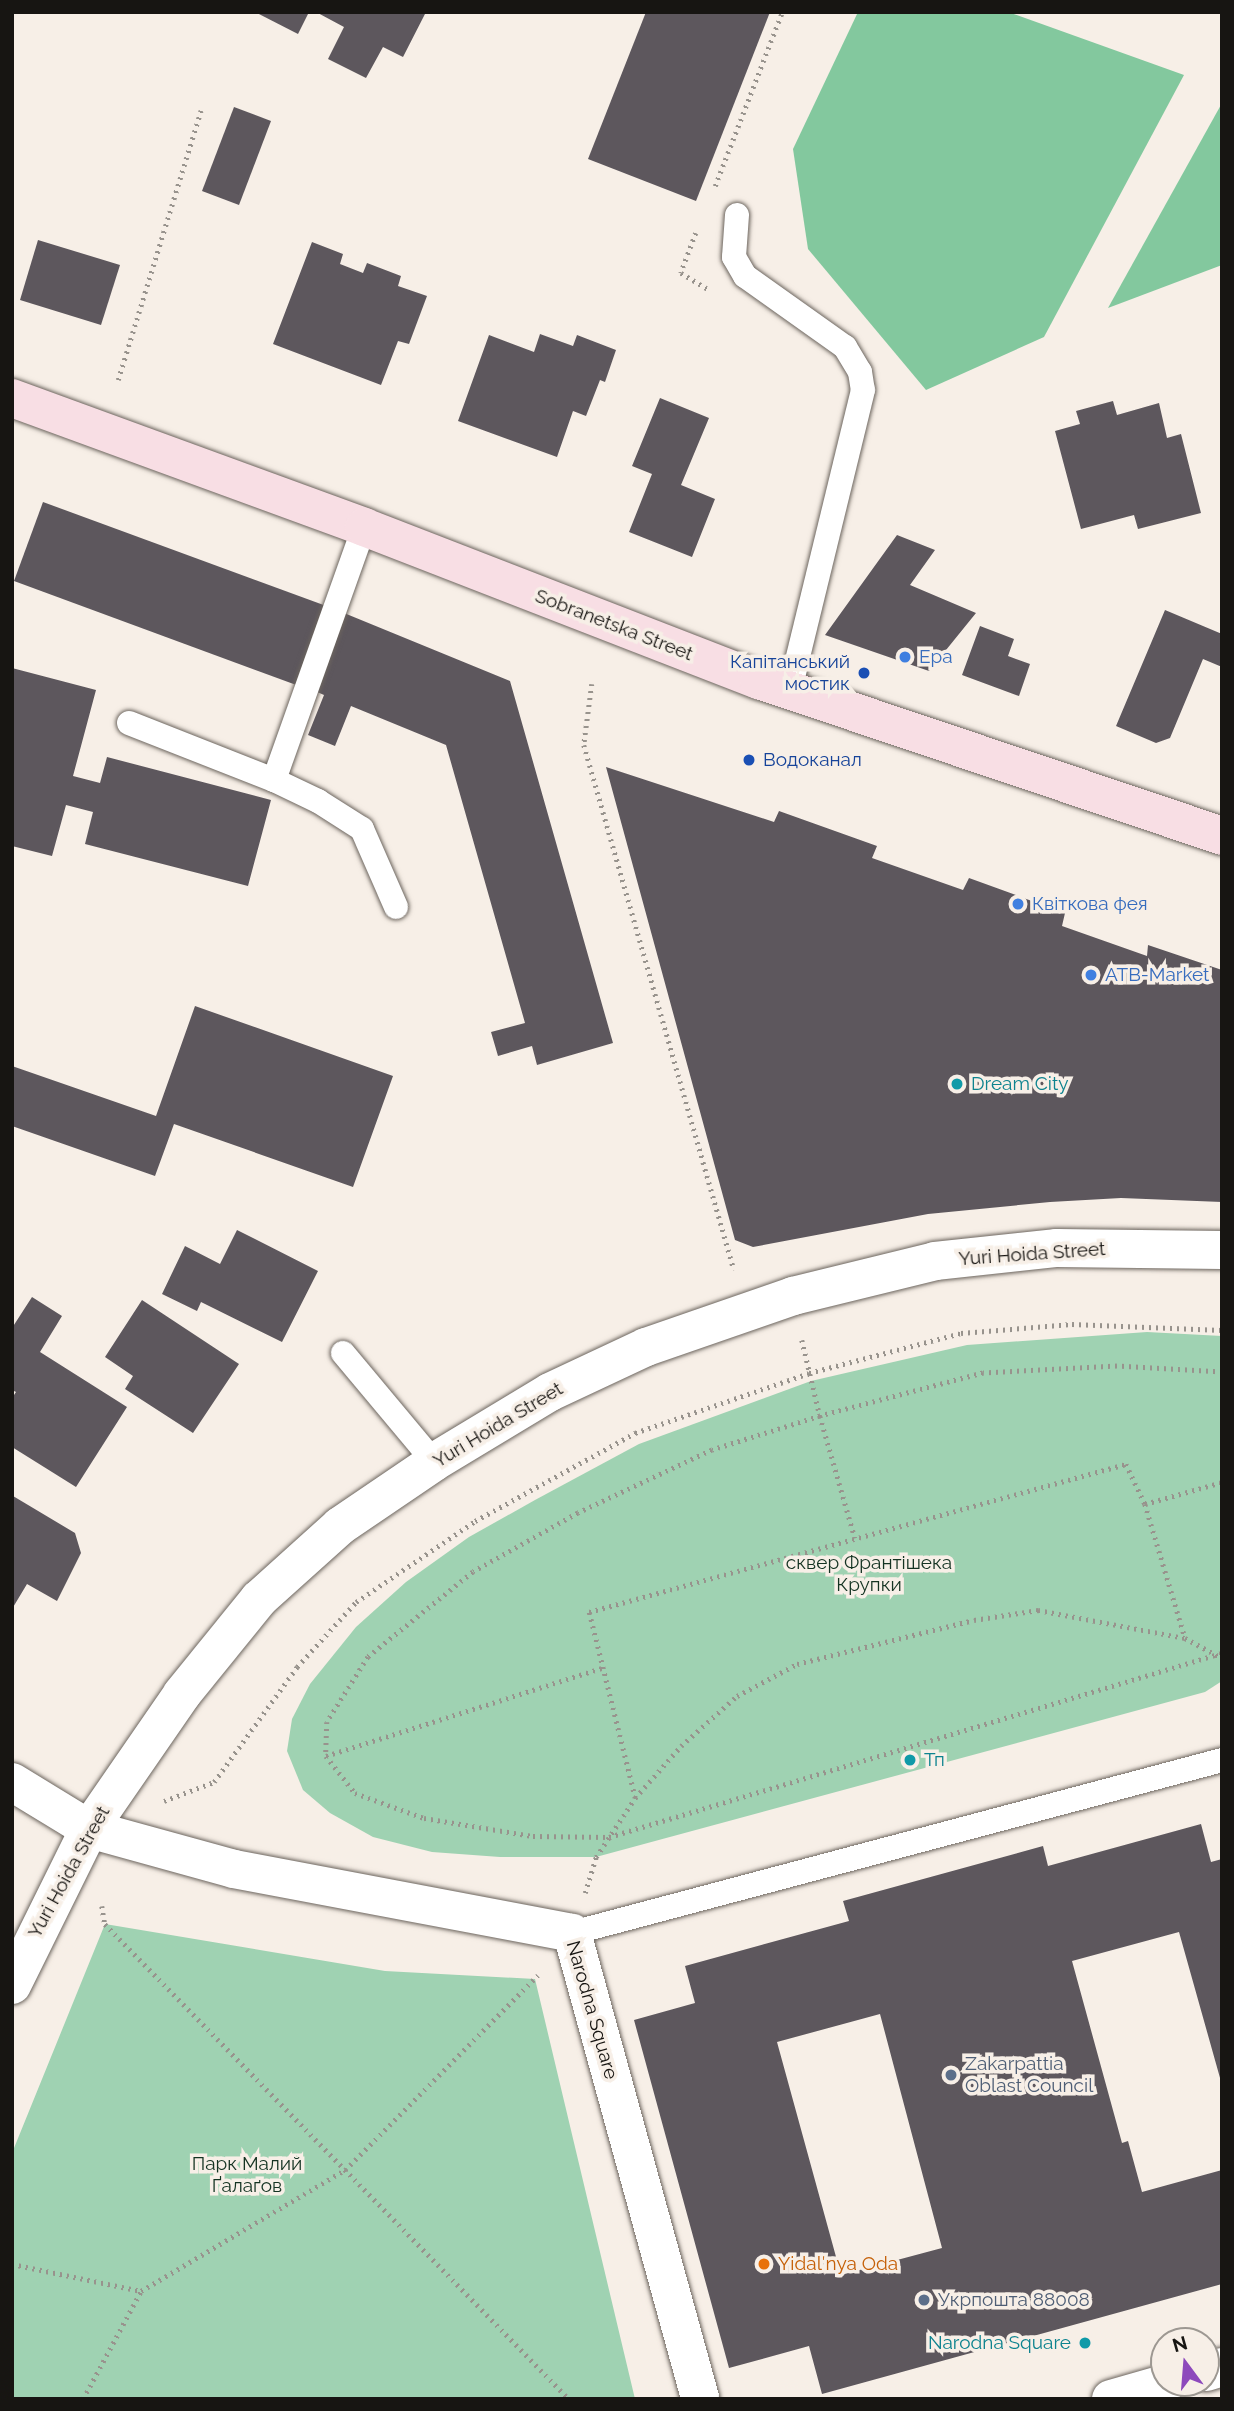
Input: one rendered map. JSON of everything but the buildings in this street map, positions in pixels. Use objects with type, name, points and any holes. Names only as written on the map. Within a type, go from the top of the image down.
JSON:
[{"type":"main road","name":"Sobranetska Street","points":[[12,398],[364,527],[609,624],[790,690],[1222,836]]},
{"type":"street","name":"Yuri Hoida Street","points":[[12,1985],[89,1829],[182,1694],[259,1599],[340,1526],[434,1462],[550,1392],[646,1347],[793,1296],[935,1261],[1057,1248],[1222,1250]]},
{"type":"street","name":"Narodna Square","points":[[12,1782],[89,1829],[234,1869],[572,1933],[700,2399]]},
{"type":"street","points":[[1111,2399],[1150,2388]]},
{"type":"lane","points":[[737,215],[734,257],[746,276],[845,347],[860,372],[863,390],[790,690]]},
{"type":"lane","points":[[274,780],[364,527]]},
{"type":"lane","points":[[130,723],[274,780],[318,801],[362,829],[396,907]]},
{"type":"lane","points":[[343,1353],[434,1462]]},
{"type":"lane","points":[[572,1933],[1222,1760]]},
{"type":"path","points":[[118,380],[201,110]]},
{"type":"path","points":[[592,684],[584,745],[746,1312]]},
{"type":"path","points":[[152,1805],[214,1782],[297,1667],[356,1602],[475,1521],[635,1433],[809,1373],[961,1333],[1072,1324],[1222,1330]]},
{"type":"path","points":[[1220,1656],[610,1837],[533,1836],[424,1818],[355,1793],[326,1756],[327,1722],[369,1657],[473,1573],[578,1513],[712,1450],[820,1416],[983,1373],[1117,1366],[1222,1372]]},
{"type":"path","points":[[811,1381],[855,1538]]},
{"type":"path","points":[[635,1798],[589,1612],[1126,1464],[1145,1504],[1185,1638]]},
{"type":"path","points":[[1145,1504],[1222,1482]]},
{"type":"path","points":[[572,1933],[596,1857],[635,1798],[681,1746],[737,1696],[797,1664],[974,1620],[1038,1610],[1185,1638],[1220,1656]]},
{"type":"path","points":[[326,1756],[601,1668]]},
{"type":"path","points":[[105,1924],[569,2399]]},
{"type":"path","points":[[83,2399],[141,2291],[345,2170],[535,1979]]},
{"type":"path","points":[[12,2264],[141,2291]]},
{"type":"green space","points":[[858,12],[1008,12],[1184,75],[1044,337],[926,390],[808,249],[793,149]]},
{"type":"green space","points":[[1222,103],[1222,265],[1108,308]]},
{"type":"green space","name":"сквер Франтішека Крупки","points":[[1147,1332],[1222,1336],[1222,1681],[1205,1692],[596,1857],[500,1857],[432,1852],[373,1837],[330,1813],[303,1790],[287,1751],[292,1719],[310,1684],[356,1627],[406,1582],[469,1537],[535,1500],[639,1444],[811,1381],[967,1345]]},
{"type":"green space","name":"Парк Малий Ґалаґов","points":[[105,1924],[385,1971],[535,1979],[635,2399],[12,2399],[12,2153]]},
{"type":"place","name":"Ера","points":[[905,657]]},
{"type":"place","name":"Капітанський мостик","points":[[864,673]]},
{"type":"place","name":"Водоканал","points":[[749,760]]},
{"type":"place","name":"Квіткова фея","points":[[1018,904]]},
{"type":"place","name":"ATB-Market","points":[[1091,975]]},
{"type":"place","name":"Dream City","points":[[957,1084]]},
{"type":"place","name":"Тп","points":[[910,1760]]},
{"type":"place","name":"Zakarpattia Oblast Council","points":[[951,2075]]},
{"type":"place","name":"Yidalʹnya Oda","points":[[764,2264]]},
{"type":"place","name":"Укрпошта 88008","points":[[924,2300]]},
{"type":"place","name":"Narodna Square","points":[[1085,2343]]}]
